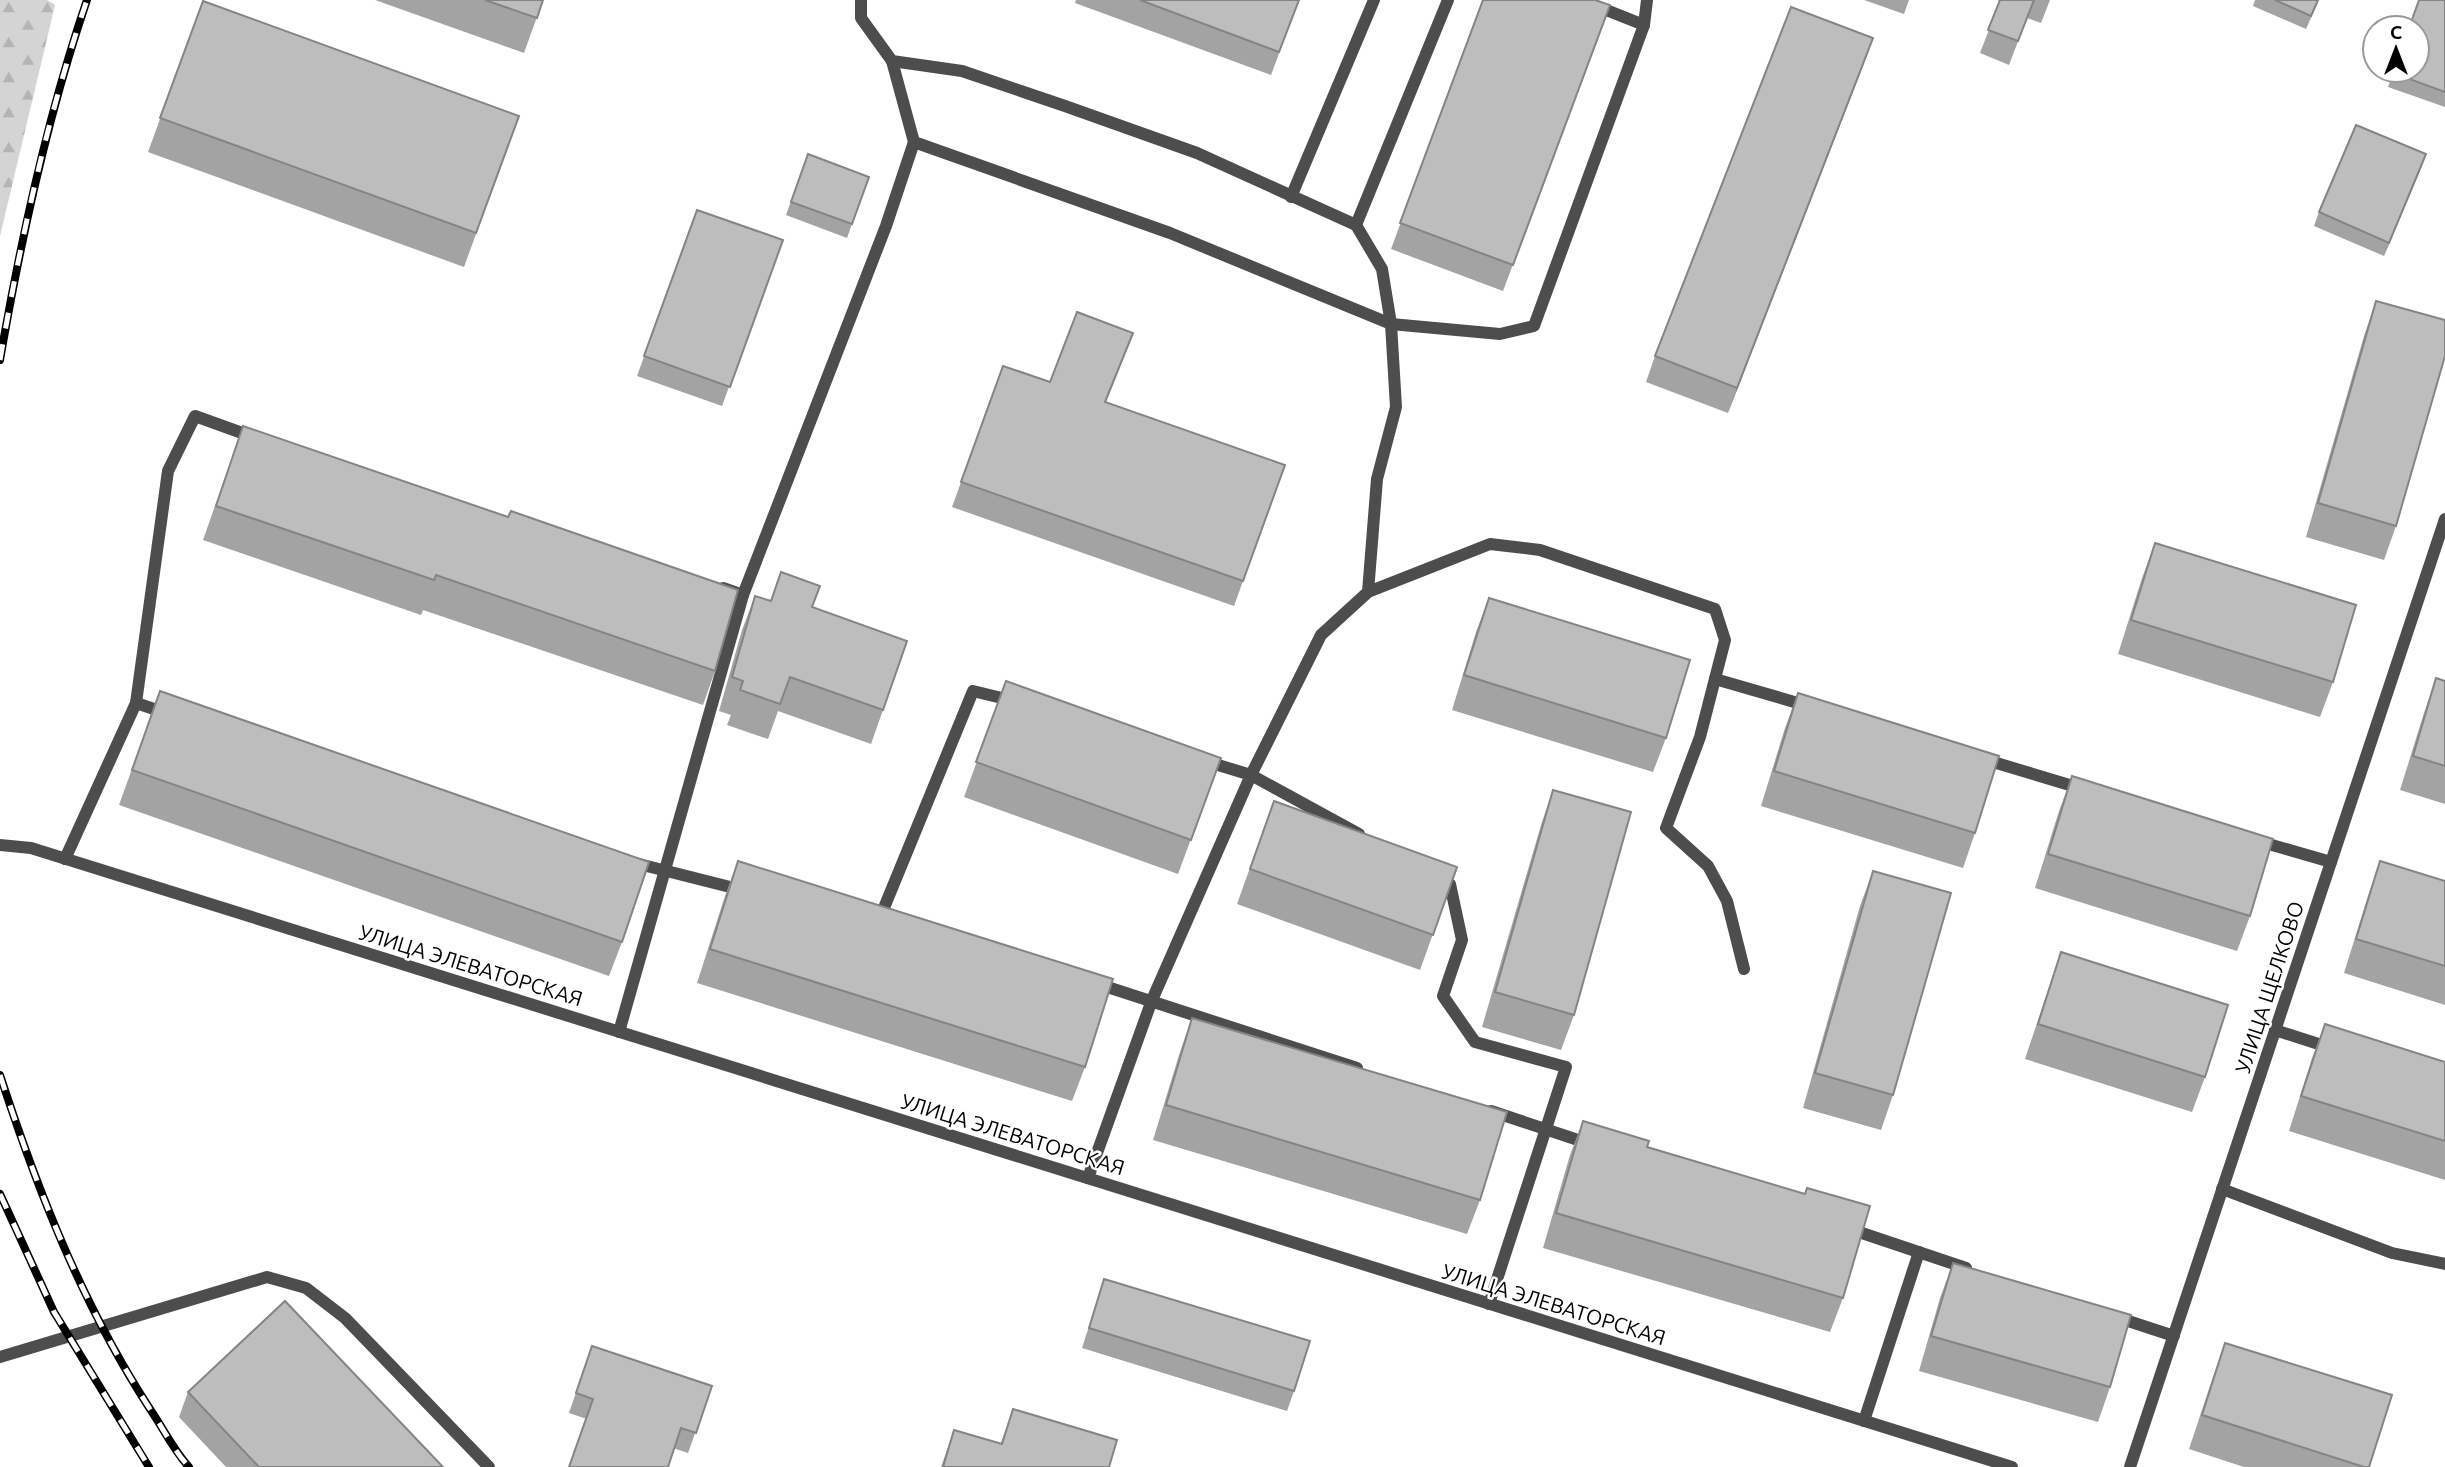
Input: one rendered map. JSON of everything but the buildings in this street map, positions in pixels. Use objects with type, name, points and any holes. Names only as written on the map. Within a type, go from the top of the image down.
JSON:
[{"type":"street","points":[[619,1032],[743,595],[887,226],[914,142],[892,61],[861,18],[861,0]]},
{"type":"street","points":[[1291,197],[1374,0]]},
{"type":"street","points":[[1356,225],[1448,0]]},
{"type":"street","points":[[1581,0],[1644,25]]},
{"type":"street","points":[[914,142],[1170,233],[1391,324],[1500,334],[1534,326],[1644,25],[1647,0]]},
{"type":"street","points":[[892,61],[962,71],[1065,106],[1197,153],[1356,225],[1382,269],[1391,324],[1396,407],[1377,479],[1368,592]]},
{"type":"street","points":[[65,859],[136,703],[167,471],[195,416],[274,444]]},
{"type":"street","name":"УЛИЦА ЩЕЛКОВО","points":[[2130,1467],[2445,519]]},
{"type":"street","points":[[1088,1178],[1152,1000],[1251,775],[1321,635],[1368,592],[1490,544],[1540,550],[1715,609],[1724,640],[1700,737],[1666,828],[1708,866],[1727,901],[1744,969]]},
{"type":"street","points":[[704,582],[743,595]]},
{"type":"street","points":[[1715,678],[1822,710]]},
{"type":"street","points":[[878,920],[973,691],[1023,703]]},
{"type":"street","points":[[136,703],[187,721]]},
{"type":"street","points":[[1969,754],[2103,794]]},
{"type":"street","points":[[1187,755],[1251,775],[1368,839]]},
{"type":"street","points":[[2250,838],[2331,862]]},
{"type":"street","name":"УЛИЦА ЭЛЕВАТОРСКАЯ","points":[[0,845],[31,848],[2012,1467]]},
{"type":"street","points":[[614,856],[666,873],[759,894]]},
{"type":"street","points":[[1427,871],[1450,884],[1462,940],[1443,996],[1475,1042],[1566,1067],[1489,1304]]},
{"type":"street","points":[[1088,981],[1375,1073]]},
{"type":"street","points":[[2275,1030],[2340,1051]]},
{"type":"street","points":[[1479,1108],[1609,1150]]},
{"type":"street","points":[[2222,1189],[2392,1253],[2445,1264]]},
{"type":"street","points":[[1829,1223],[1982,1273]]},
{"type":"street","points":[[1864,1421],[1919,1252]]},
{"type":"street","points":[[0,1357],[267,1277],[306,1288],[345,1318],[489,1467]]},
{"type":"street","points":[[2097,1311],[2174,1336]]},
{"type":"green space","points":[[0,0],[47,0],[55,5],[0,236]]},
{"type":"railway","points":[[0,360],[36,178],[59,88],[87,0]]},
{"type":"railway","points":[[0,1075],[46,1205],[83,1289],[126,1370],[173,1447],[189,1467]]},
{"type":"railway","points":[[0,1194],[54,1312],[149,1467]]}]
